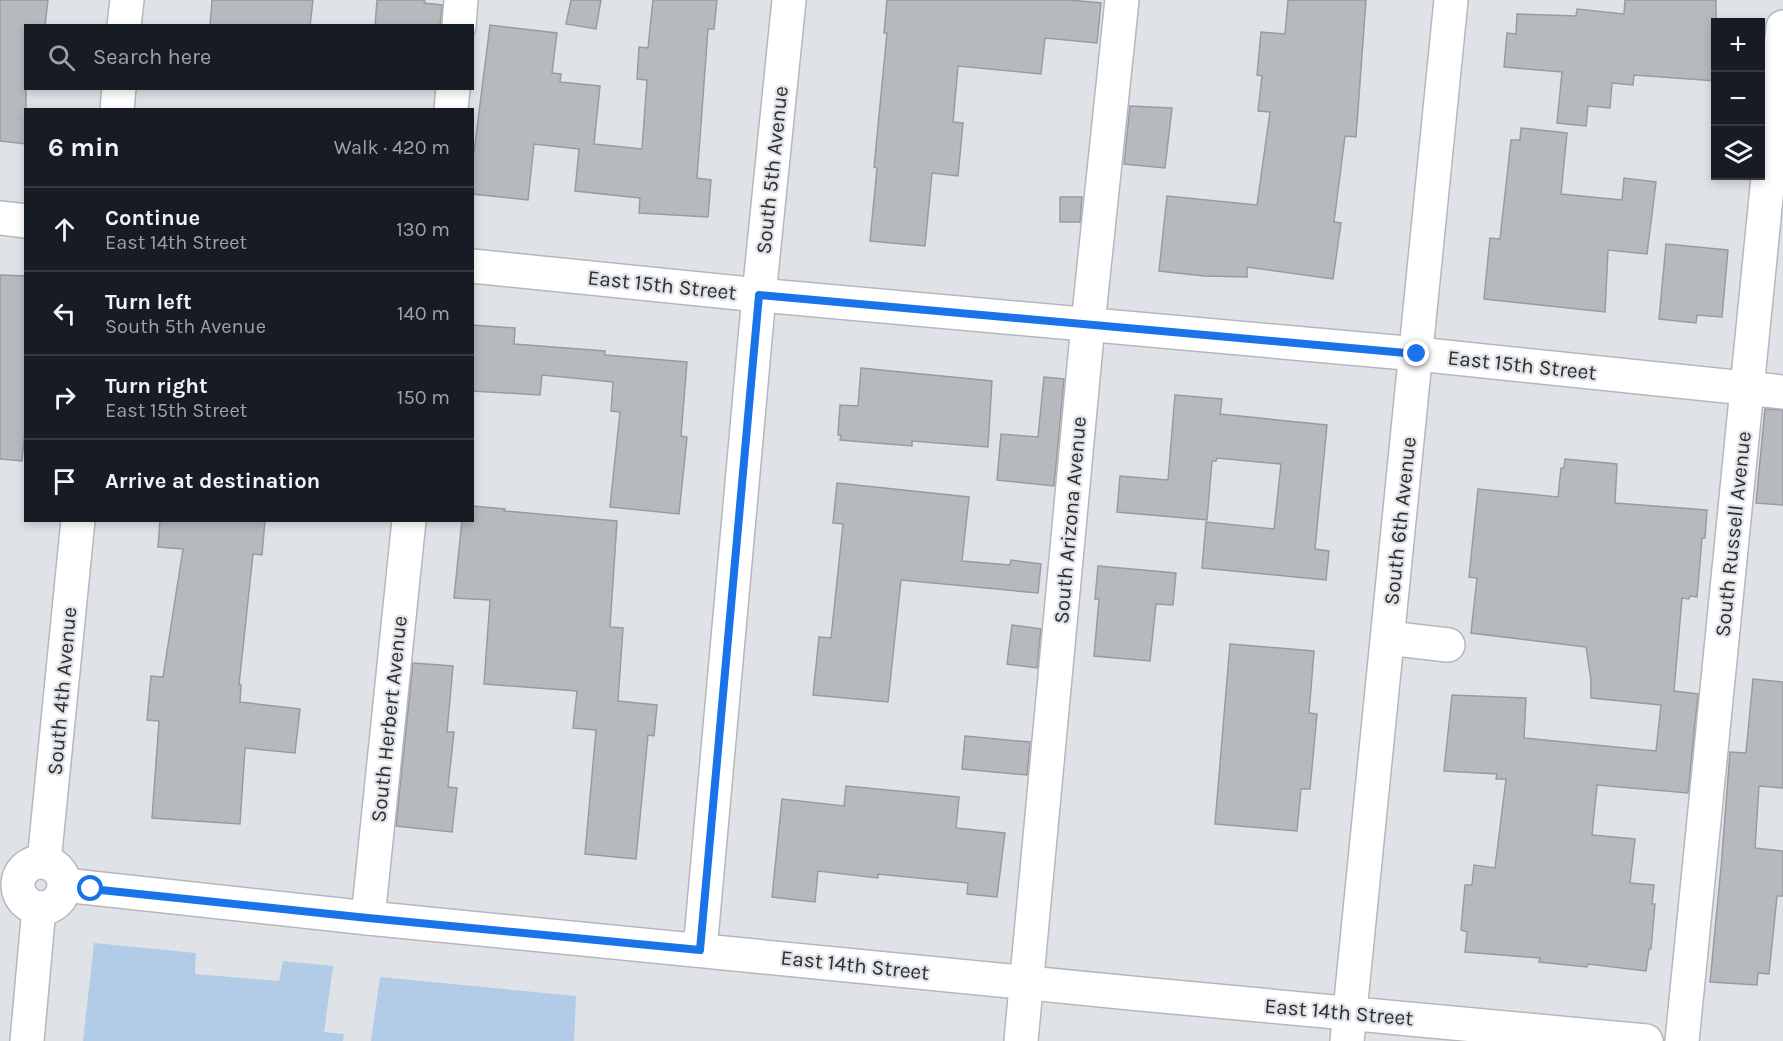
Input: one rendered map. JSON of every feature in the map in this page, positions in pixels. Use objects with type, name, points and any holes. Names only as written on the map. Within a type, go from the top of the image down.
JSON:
[{"type":"street","points":[[124,24],[127,0]]},
{"type":"street","points":[[459,24],[461,0]]},
{"type":"street","name":"South 5th Avenue","points":[[700,950],[759,295],[789,0]]},
{"type":"street","name":"South Arizona Avenue","points":[[1021,1041],[1088,324],[1122,0]]},
{"type":"street","name":"South 6th Avenue","points":[[1349,1027],[1451,0]]},
{"type":"street","name":"South Russell Avenue","points":[[1682,1041],[1783,27]]},
{"type":"street","points":[[117,108],[119,90]]},
{"type":"street","points":[[451,108],[453,90]]},
{"type":"street","points":[[0,218],[24,221]]},
{"type":"street","name":"East 15th Street","points":[[474,266],[759,295],[1417,354],[1783,392]]},
{"type":"street","name":"South 4th Avenue","points":[[54,874],[78,522]]},
{"type":"street","name":"South Herbert Avenue","points":[[368,918],[409,522]]},
{"type":"street","points":[[1388,639],[1448,645]]},
{"type":"street","points":[[30,865],[54,874],[60,898],[56,904],[49,907],[39,908],[26,904],[9,880],[30,865]]},
{"type":"street","name":"East 14th Street","points":[[54,874],[368,918],[1027,983],[1349,1027],[1646,1041]]},
{"type":"street","points":[[27,1041],[39,908]]},
{"type":"shaded area","points":[[94,943],[196,953],[195,974],[279,981],[283,961],[333,966],[324,1032],[344,1034],[343,1041],[83,1041]]},
{"type":"shaded area","points":[[380,977],[576,996],[574,1041],[371,1041]]},
{"type":"building","points":[[0,0],[48,0],[45,24],[24,24],[26,108],[24,108],[24,144],[0,141]]},
{"type":"building","points":[[212,0],[313,0],[310,24],[210,24]]},
{"type":"building","points":[[377,0],[425,0],[424,3],[442,5],[440,24],[375,24]]},
{"type":"building","points":[[571,0],[601,0],[596,29],[566,24]]},
{"type":"building","points":[[653,0],[717,0],[714,29],[708,29],[697,178],[711,180],[708,217],[639,213],[640,198],[575,191],[579,149],[534,144],[528,200],[474,194],[474,152],[490,25],[557,33],[552,73],[561,74],[560,82],[600,86],[594,144],[642,149],[647,80],[637,79],[639,47],[648,48]]},
{"type":"building","points":[[887,0],[1070,0],[1101,3],[1097,43],[1045,38],[1041,74],[958,66],[953,122],[963,123],[958,176],[932,173],[925,246],[870,241],[877,168],[874,167],[887,33],[884,33]]},
{"type":"building","points":[[1288,0],[1366,0],[1356,137],[1345,136],[1334,222],[1341,223],[1333,279],[1247,267],[1247,277],[1204,276],[1159,271],[1167,196],[1257,205],[1270,112],[1258,111],[1262,76],[1257,75],[1261,32],[1285,34]]},
{"type":"building","points":[[1625,0],[1716,0],[1716,18],[1711,18],[1711,81],[1634,75],[1633,85],[1612,83],[1610,108],[1588,106],[1586,126],[1557,123],[1562,72],[1504,67],[1507,33],[1516,34],[1517,14],[1576,16],[1577,9],[1624,14]]},
{"type":"building","points":[[1130,106],[1172,108],[1165,168],[1124,164]]},
{"type":"building","points":[[1521,128],[1567,133],[1561,194],[1622,200],[1624,178],[1656,182],[1647,254],[1608,250],[1605,312],[1484,299],[1490,238],[1500,239],[1511,140],[1520,140]]},
{"type":"building","points":[[1060,197],[1082,197],[1080,222],[1060,222]]},
{"type":"building","points":[[1666,244],[1728,250],[1722,317],[1697,315],[1696,323],[1659,319]]},
{"type":"building","points":[[0,275],[24,276],[22,461],[0,459]]},
{"type":"building","points":[[474,325],[515,328],[514,344],[605,351],[605,355],[687,362],[681,436],[687,437],[679,514],[610,507],[620,412],[611,411],[613,382],[542,375],[540,395],[474,391]]},
{"type":"building","points":[[861,368],[992,381],[988,447],[912,441],[912,446],[840,440],[841,435],[838,435],[840,405],[858,406]]},
{"type":"building","points":[[1044,377],[1064,379],[1054,486],[997,480],[1001,434],[1038,437]]},
{"type":"building","points":[[1175,395],[1222,399],[1220,414],[1327,425],[1315,549],[1329,551],[1326,580],[1202,568],[1206,522],[1274,529],[1281,464],[1217,458],[1216,461],[1212,461],[1207,520],[1117,512],[1120,476],[1168,480]]},
{"type":"building","points":[[1765,409],[1783,410],[1783,505],[1756,503]]},
{"type":"building","points":[[1565,459],[1617,464],[1615,503],[1707,510],[1697,597],[1682,598],[1674,691],[1698,694],[1688,793],[1597,785],[1592,835],[1635,839],[1630,883],[1654,885],[1652,904],[1655,904],[1651,949],[1649,949],[1646,971],[1588,964],[1587,967],[1539,962],[1540,958],[1465,952],[1467,932],[1461,930],[1465,885],[1472,885],[1474,865],[1495,868],[1506,779],[1496,779],[1497,774],[1444,771],[1452,695],[1526,698],[1524,738],[1656,751],[1661,705],[1591,698],[1586,647],[1471,633],[1477,578],[1469,577],[1478,489],[1558,497],[1561,468],[1564,468]]},
{"type":"building","points":[[837,483],[969,497],[962,561],[1010,565],[1011,560],[1041,564],[1038,593],[901,580],[888,702],[813,695],[819,637],[831,638],[843,524],[833,523]]},
{"type":"building","points":[[474,506],[617,521],[610,627],[623,628],[618,701],[657,705],[654,736],[648,735],[636,859],[585,854],[596,730],[573,728],[577,691],[484,684],[490,600],[454,598],[462,522],[474,522]]},
{"type":"building","points":[[160,522],[265,522],[262,555],[253,554],[239,685],[241,685],[240,702],[300,709],[295,753],[245,748],[240,824],[152,818],[159,721],[147,720],[151,676],[163,677],[183,549],[158,547]]},
{"type":"building","points":[[1098,566],[1176,573],[1173,605],[1156,604],[1150,661],[1094,656],[1099,599],[1095,599]]},
{"type":"building","points":[[1012,625],[1041,629],[1037,668],[1007,664]]},
{"type":"building","points":[[1230,644],[1314,651],[1309,713],[1317,714],[1310,789],[1301,789],[1297,831],[1215,824]]},
{"type":"building","points":[[413,663],[453,666],[447,732],[454,732],[448,787],[457,788],[452,832],[396,826]]},
{"type":"building","points":[[1753,679],[1783,682],[1783,788],[1759,786],[1755,848],[1783,851],[1783,896],[1777,896],[1769,974],[1758,973],[1757,985],[1710,982],[1730,752],[1746,753]]},
{"type":"building","points":[[965,736],[1030,742],[1027,775],[962,769]]},
{"type":"building","points":[[846,786],[959,797],[956,828],[1005,833],[997,897],[967,894],[968,883],[878,874],[878,878],[818,871],[815,902],[772,897],[782,799],[844,806]]},
{"type":"route","points":[[91,889],[700,950],[759,295],[1417,354]]}]
